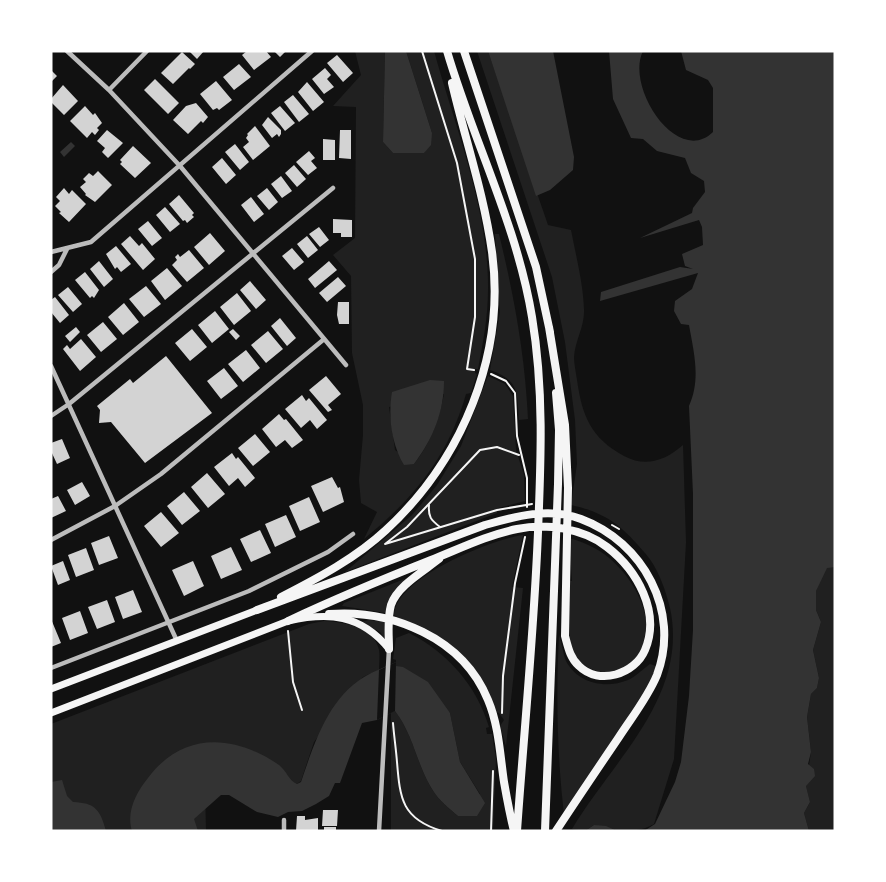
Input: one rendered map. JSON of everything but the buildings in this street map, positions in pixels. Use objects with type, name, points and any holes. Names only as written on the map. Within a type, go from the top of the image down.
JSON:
[{"type":"highway","points":[[257,610],[317,579],[385,531],[433,479],[455,445],[472,408],[484,372],[491,334],[494,293],[492,254],[485,209],[459,114],[446,51]]},
{"type":"highway","points":[[446,51],[521,264],[532,316],[538,369],[542,429],[535,610],[515,831]]},
{"type":"highway","points":[[288,621],[343,595],[485,538],[517,529],[548,527],[578,532],[606,546],[627,565],[643,591],[650,633],[645,651],[637,662],[623,673],[607,676],[592,675],[579,666],[570,653],[565,636],[568,488],[565,425],[549,327],[536,267],[464,51]]},
{"type":"highway","points":[[545,831],[559,430],[549,327]]},
{"type":"highway","points":[[257,610],[485,525],[518,515],[547,513],[580,518],[606,531],[627,547],[646,568],[659,599],[663,626],[662,652],[657,675],[640,705],[556,831]]},
{"type":"highway","points":[[389,649],[391,604],[399,592],[444,554]]},
{"type":"highway","points":[[329,614],[368,614],[389,618],[419,629],[443,644],[477,680],[488,700],[496,724],[515,831]]},
{"type":"main road","points":[[51,689],[257,610]]},
{"type":"main road","points":[[51,713],[288,621],[329,614],[358,622],[381,639],[389,649]]},
{"type":"street","points":[[66,51],[109,90],[180,166],[323,340],[346,365]]},
{"type":"street","points":[[109,90],[147,51]]},
{"type":"street","points":[[51,252],[91,242],[312,51]]},
{"type":"street","points":[[51,416],[333,188]]},
{"type":"street","points":[[51,272],[59,265],[67,248]]},
{"type":"street","points":[[51,540],[115,506],[161,474],[323,340]]},
{"type":"street","points":[[51,366],[177,641]]},
{"type":"street","points":[[51,668],[277,578],[328,552],[353,534]]},
{"type":"street","points":[[379,831],[389,649]]},
{"type":"street","points":[[284,820],[284,831]]},
{"type":"path","points":[[422,51],[456,163],[467,212],[475,259],[476,317],[467,369],[477,371]]},
{"type":"path","points":[[489,373],[506,381],[515,394],[519,455],[526,478],[527,511]]},
{"type":"path","points":[[519,455],[497,447],[480,450],[456,473],[429,505],[407,527],[385,544],[522,504]]},
{"type":"path","points":[[429,505],[428,514],[431,521],[441,527]]},
{"type":"path","points":[[502,716],[503,676],[515,583],[526,529]]},
{"type":"path","points":[[288,621],[293,682],[302,710]]},
{"type":"path","points":[[392,719],[399,783],[404,805],[414,818],[430,828],[442,831]]},
{"type":"path","points":[[491,831],[493,764]]},
{"type":"shaded area","points":[[355,51],[385,51],[383,142],[393,153],[424,153],[432,133],[406,51],[434,51],[477,199],[487,260],[488,290],[483,340],[478,369],[475,369],[477,374],[471,393],[466,394],[450,437],[439,457],[414,492],[364,539],[377,512],[361,503],[359,480],[363,435],[363,405],[352,353],[351,276],[333,255],[355,238],[356,107],[333,106],[361,75]],"holes":[[[444,394],[430,439],[414,464],[395,450],[389,407]]]},
{"type":"shaded area","points":[[385,51],[406,51],[432,133],[431,145],[424,153],[393,153],[383,142]]},
{"type":"shaded area","points":[[477,51],[488,51],[548,225],[571,230],[581,279],[584,309],[574,363],[582,405],[590,425],[603,442],[632,460],[655,461],[670,455],[683,445],[686,542],[674,759],[654,824],[639,830],[624,831],[594,825],[585,831],[572,829],[644,726],[658,698],[668,670],[673,640],[670,608],[654,565],[629,535],[613,522],[595,512],[571,505],[577,464],[575,420],[565,342],[552,277]]},
{"type":"shaded area","points":[[488,51],[553,51],[574,157],[573,170],[550,190],[536,196]]},
{"type":"shaded area","points":[[609,51],[643,51],[639,66],[641,84],[648,102],[658,118],[670,131],[684,139],[699,140],[713,132],[713,88],[708,80],[686,70],[681,51],[835,51],[835,567],[827,568],[816,591],[816,610],[821,622],[813,650],[819,678],[817,688],[811,694],[807,717],[811,752],[808,764],[814,769],[815,776],[806,786],[810,802],[804,813],[809,831],[644,831],[655,824],[675,782],[681,762],[689,696],[693,630],[693,494],[689,406],[693,396],[696,376],[689,325],[681,324],[674,311],[675,301],[692,289],[698,273],[600,301],[601,292],[680,267],[693,269],[685,266],[682,254],[703,245],[702,227],[699,220],[640,238],[692,213],[693,208],[705,192],[704,181],[691,173],[685,158],[657,151],[643,139],[631,138],[613,99]]},
{"type":"shaded area","points":[[71,142],[75,146],[64,157],[60,152]]},
{"type":"shaded area","points":[[495,234],[499,234],[514,303],[524,371],[528,419],[519,420],[515,388],[506,378],[490,370],[500,312]]},
{"type":"shaded area","points":[[488,376],[505,384],[513,396],[516,450],[524,475],[525,501],[498,508],[497,513],[345,572],[412,515],[437,485],[461,446]]},
{"type":"shaded area","points":[[430,380],[444,381],[440,414],[432,435],[421,455],[414,464],[404,465],[393,439],[390,410],[392,392]]},
{"type":"shaded area","points":[[835,525],[835,831],[809,831],[804,813],[810,802],[806,786],[811,752],[807,717],[811,694],[817,688],[819,678],[813,650],[821,622],[816,610],[816,591]]},
{"type":"shaded area","points":[[523,535],[512,587],[523,588],[506,746],[500,726],[504,720],[496,712],[469,667],[451,648],[430,631],[394,615],[399,601],[410,588],[427,575],[447,563],[489,544]]},
{"type":"shaded area","points":[[569,538],[604,554],[624,574],[640,600],[647,629],[645,644],[632,664],[624,668],[607,672],[589,668],[582,663],[573,651],[567,622],[569,581],[572,581]]},
{"type":"shaded area","points":[[412,576],[394,591],[386,613],[342,606],[344,603]]},
{"type":"shaded area","points":[[369,620],[385,622],[387,642],[380,632],[361,622]]},
{"type":"shaded area","points":[[324,621],[357,627],[371,636],[379,650],[379,670],[363,677],[314,742],[301,781],[297,784],[291,781],[281,767],[204,743],[206,831],[51,831],[51,724],[309,624]]},
{"type":"shaded area","points":[[409,633],[448,660],[468,684],[484,712],[489,727],[486,728],[487,734],[492,734],[496,759],[493,831],[391,831],[391,713],[395,711],[407,731],[424,775],[444,804],[458,816],[480,794],[460,762],[450,713],[396,666],[396,660],[393,659],[396,638]]},
{"type":"shaded area","points":[[559,635],[566,661],[571,669],[578,675],[593,682],[602,684],[620,683],[631,679],[650,664],[656,666],[654,676],[639,704],[564,814],[558,724]]},
{"type":"shaded area","points":[[396,662],[396,666],[403,667],[428,682],[450,713],[460,762],[485,803],[477,816],[458,816],[436,795],[424,775],[407,731],[395,711],[377,720],[362,723],[340,783],[335,783],[329,796],[302,811],[288,812],[278,817],[257,812],[229,795],[221,795],[194,819],[198,831],[132,831],[130,817],[133,803],[148,778],[162,763],[177,752],[193,745],[210,742],[244,747],[279,765],[289,778],[297,784],[301,782],[317,738],[341,697],[351,686],[364,677]]},
{"type":"shaded area","points":[[62,780],[67,796],[73,802],[87,804],[99,812],[106,831],[51,831],[51,782]]},
{"type":"shaded area","points":[[594,825],[606,826],[617,831],[585,831]]},
{"type":"pier","points":[[396,662],[395,711],[377,720],[379,670]]}]
